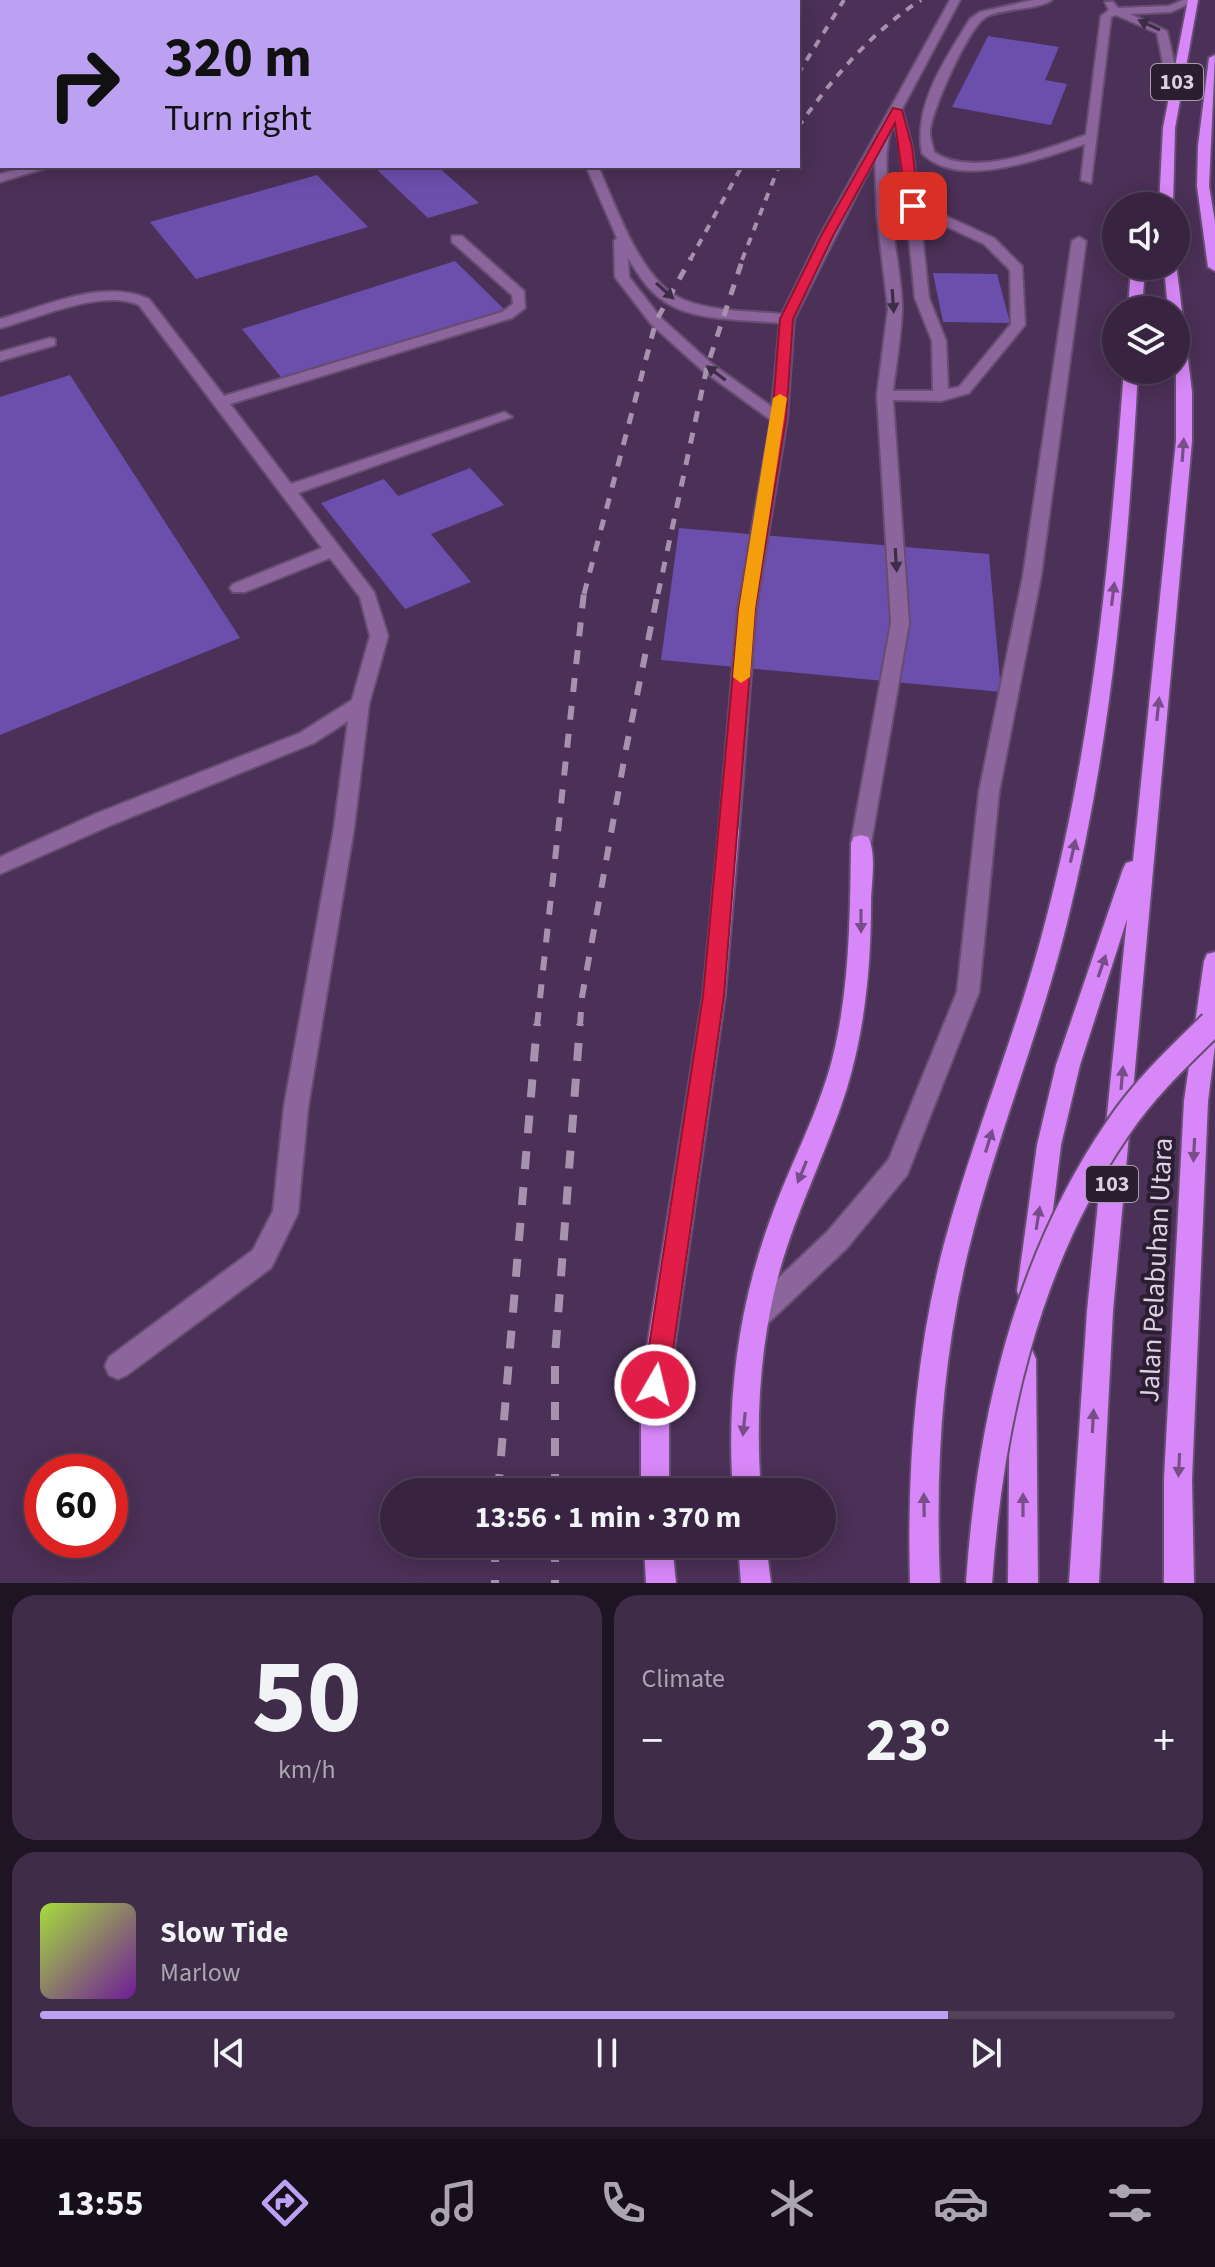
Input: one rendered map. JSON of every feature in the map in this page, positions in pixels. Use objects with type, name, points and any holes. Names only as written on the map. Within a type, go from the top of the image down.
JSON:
[{"type":"main road","name":"103","points":[[1165,192],[1163,165],[1193,0]]},
{"type":"main road","name":"103","points":[[1215,58],[1204,146],[1203,186],[1215,267]]},
{"type":"main road","points":[[1156,192],[1163,165]]},
{"type":"main road","points":[[925,1583],[923,1487],[928,1402],[940,1318],[957,1243],[1055,927],[1090,768],[1114,594],[1130,384]]},
{"type":"main road","name":"103","points":[[1084,1583],[1100,1311],[1184,441],[1183,384]]},
{"type":"main road","points":[[1023,1583],[1022,1373],[1035,1232],[1049,1145],[1068,1065],[1135,862],[1150,787]]},
{"type":"main road","points":[[655,1478],[655,1385],[714,996],[729,830]]},
{"type":"main road","points":[[746,1478],[742,1442],[756,1317],[778,1231],[835,1087],[850,1023],[861,961],[861,843]]},
{"type":"main road","name":"Jalan Pelabuhan Utara","points":[[1179,1583],[1178,1479],[1196,1101],[1215,961]]},
{"type":"main road","points":[[979,1583],[981,1529],[1006,1385],[1029,1313],[1058,1240],[1088,1178],[1118,1129],[1156,1079],[1215,1021]]},
{"type":"main road","points":[[659,1558],[661,1583]]},
{"type":"main road","points":[[753,1558],[756,1583]]},
{"type":"street","points":[[729,830],[747,609],[779,419],[787,319],[828,234],[955,0]]},
{"type":"street","points":[[1047,0],[984,14],[974,21],[939,86],[924,135],[931,155],[938,163],[962,167],[997,166],[1090,138]]},
{"type":"street","points":[[1112,6],[1171,9],[1193,0]]},
{"type":"street","points":[[1087,180],[1106,16],[1112,6]]},
{"type":"street","points":[[1112,6],[1162,31],[1175,93]]},
{"type":"street","points":[[897,110],[906,147],[922,298],[939,341],[941,396]]},
{"type":"street","points":[[861,843],[900,623],[885,395],[895,309],[887,247],[881,140]]},
{"type":"street","points":[[0,178],[38,168]]},
{"type":"street","points":[[593,168],[634,259],[671,299],[725,313],[787,319]]},
{"type":"street","points":[[885,395],[941,396],[964,390],[1018,325],[1017,269],[989,241],[913,206]]},
{"type":"street","points":[[621,229],[622,277],[656,321],[707,367],[779,419]]},
{"type":"street","points":[[222,402],[507,315],[520,305],[519,294],[457,239]]},
{"type":"street","points":[[756,1317],[837,1240],[898,1167],[968,992],[989,792],[1032,576],[1079,241]]},
{"type":"street","points":[[887,247],[919,258]]},
{"type":"street","points":[[0,324],[98,296],[127,294],[144,302],[368,596],[379,636],[360,704],[344,828],[300,1076],[285,1213],[262,1259],[118,1366]]},
{"type":"street","points":[[0,357],[50,342]]},
{"type":"street","points":[[287,491],[504,417]]},
{"type":"street","points":[[239,588],[333,550]]},
{"type":"street","points":[[0,866],[102,820],[307,738],[360,704]]},
{"type":"building","points":[[988,36],[1059,47],[1045,80],[1067,84],[1051,125],[952,107]]},
{"type":"building","points":[[375,168],[439,168],[479,203],[428,218]]},
{"type":"building","points":[[317,175],[368,227],[196,279],[150,222]]},
{"type":"building","points":[[455,261],[508,313],[289,387],[242,329]]},
{"type":"building","points":[[933,273],[997,274],[1010,323],[943,322]]},
{"type":"building","points":[[70,375],[240,638],[0,735],[0,397]]},
{"type":"building","points":[[470,468],[504,505],[431,534],[471,582],[405,609],[321,503],[384,479],[398,496]]},
{"type":"building","points":[[679,528],[989,554],[1001,692],[661,660]]},
{"type":"railway","points":[[800,71],[844,0]]},
{"type":"railway","points":[[800,124],[869,42],[921,0]]},
{"type":"railway","points":[[690,260],[741,168]]},
{"type":"railway","points":[[742,260],[778,168]]},
{"type":"railway","points":[[584,594],[656,321],[691,258]]},
{"type":"railway","points":[[658,594],[707,367],[743,258]]},
{"type":"railway","points":[[537,1026],[584,592]]},
{"type":"railway","points":[[580,1026],[582,997],[626,749],[658,592]]},
{"type":"railway","points":[[499,1478],[537,1024]]},
{"type":"railway","points":[[555,1478],[555,1356],[580,1024]]},
{"type":"railway","points":[[495,1558],[495,1583]]},
{"type":"railway","points":[[555,1558],[555,1583]]},
{"type":"slow traffic","points":[[741,677],[747,609],[780,398]]},
{"type":"route","points":[[655,1385],[714,996],[747,609],[779,419],[787,319],[828,234],[897,110],[906,147],[913,206]]}]
